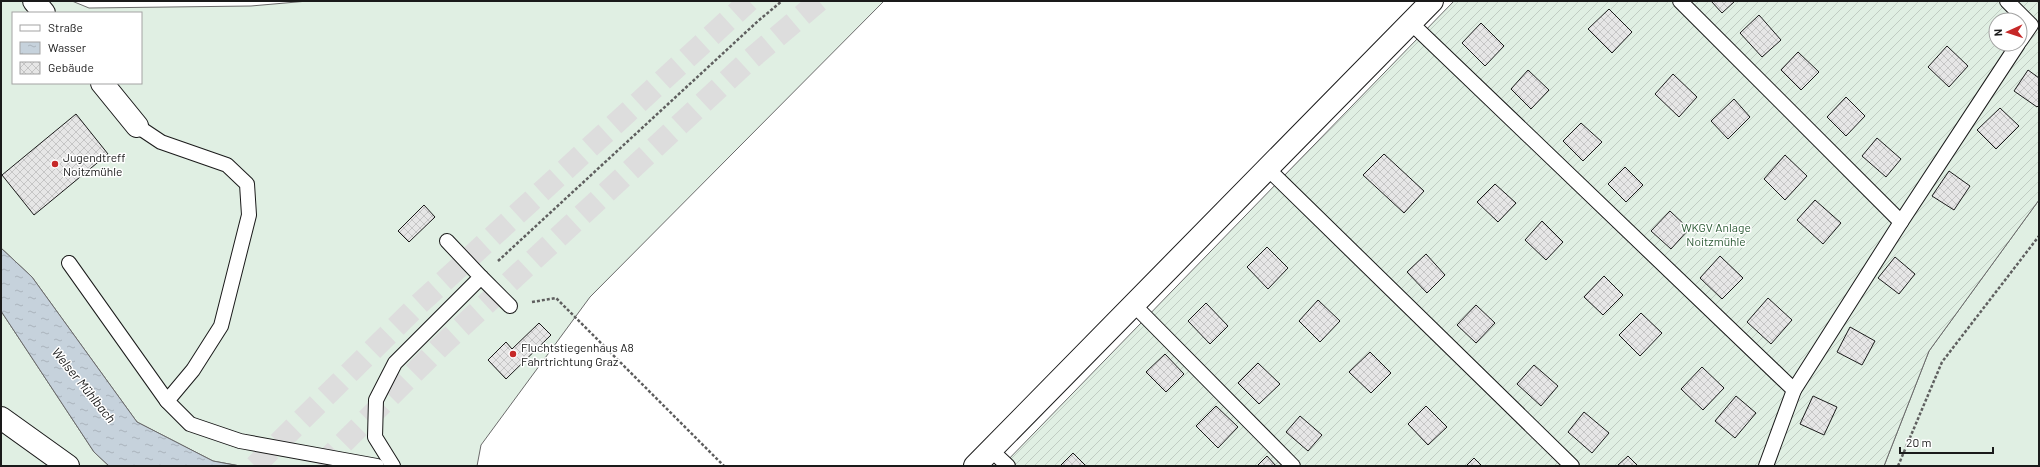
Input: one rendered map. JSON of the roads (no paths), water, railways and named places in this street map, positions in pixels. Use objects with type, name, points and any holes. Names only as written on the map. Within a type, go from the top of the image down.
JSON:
[{"type":"street","points":[[34,1],[43,12]]},
{"type":"street","points":[[975,466],[1432,1]]},
{"type":"street","points":[[103,84],[137,126]]},
{"type":"street","points":[[1,418],[68,466]]},
{"type":"lane","points":[[1680,1],[1901,222]]},
{"type":"lane","points":[[2007,1],[2018,12]]},
{"type":"lane","points":[[1411,23],[1794,390]]},
{"type":"lane","points":[[1766,466],[1794,390],[1901,222],[2013,52]]},
{"type":"lane","points":[[137,126],[161,142],[227,165],[247,184],[249,215],[221,326],[193,370],[167,401]]},
{"type":"lane","points":[[1267,168],[1572,466]]},
{"type":"lane","points":[[447,241],[510,306]]},
{"type":"lane","points":[[69,263],[167,401],[190,424],[240,441],[377,466]]},
{"type":"lane","points":[[394,466],[375,437],[376,400],[395,363],[481,277]]},
{"type":"lane","points":[[1134,305],[1293,466]]},
{"type":"lane","points":[[991,450],[1008,466]]},
{"type":"water","name":"Welser Mühlbach","points":[[1,248],[32,277],[137,422],[213,461],[240,466],[109,466],[94,452],[1,311]]},
{"type":"tunnel","points":[[255,466],[418,305],[749,1]]},
{"type":"tunnel","points":[[320,466],[445,342],[746,63],[819,1]]},
{"type":"place","name":"Jugendtreff Noitzmühle","points":[[55,164]]},
{"type":"place","name":"Fluchtstiegenhaus A8 Fahrtrichtung Graz","points":[[513,354]]},
{"type":"park label","name":"WKGV Anlage Noitzmühle","points":[[1716,234]]}]
